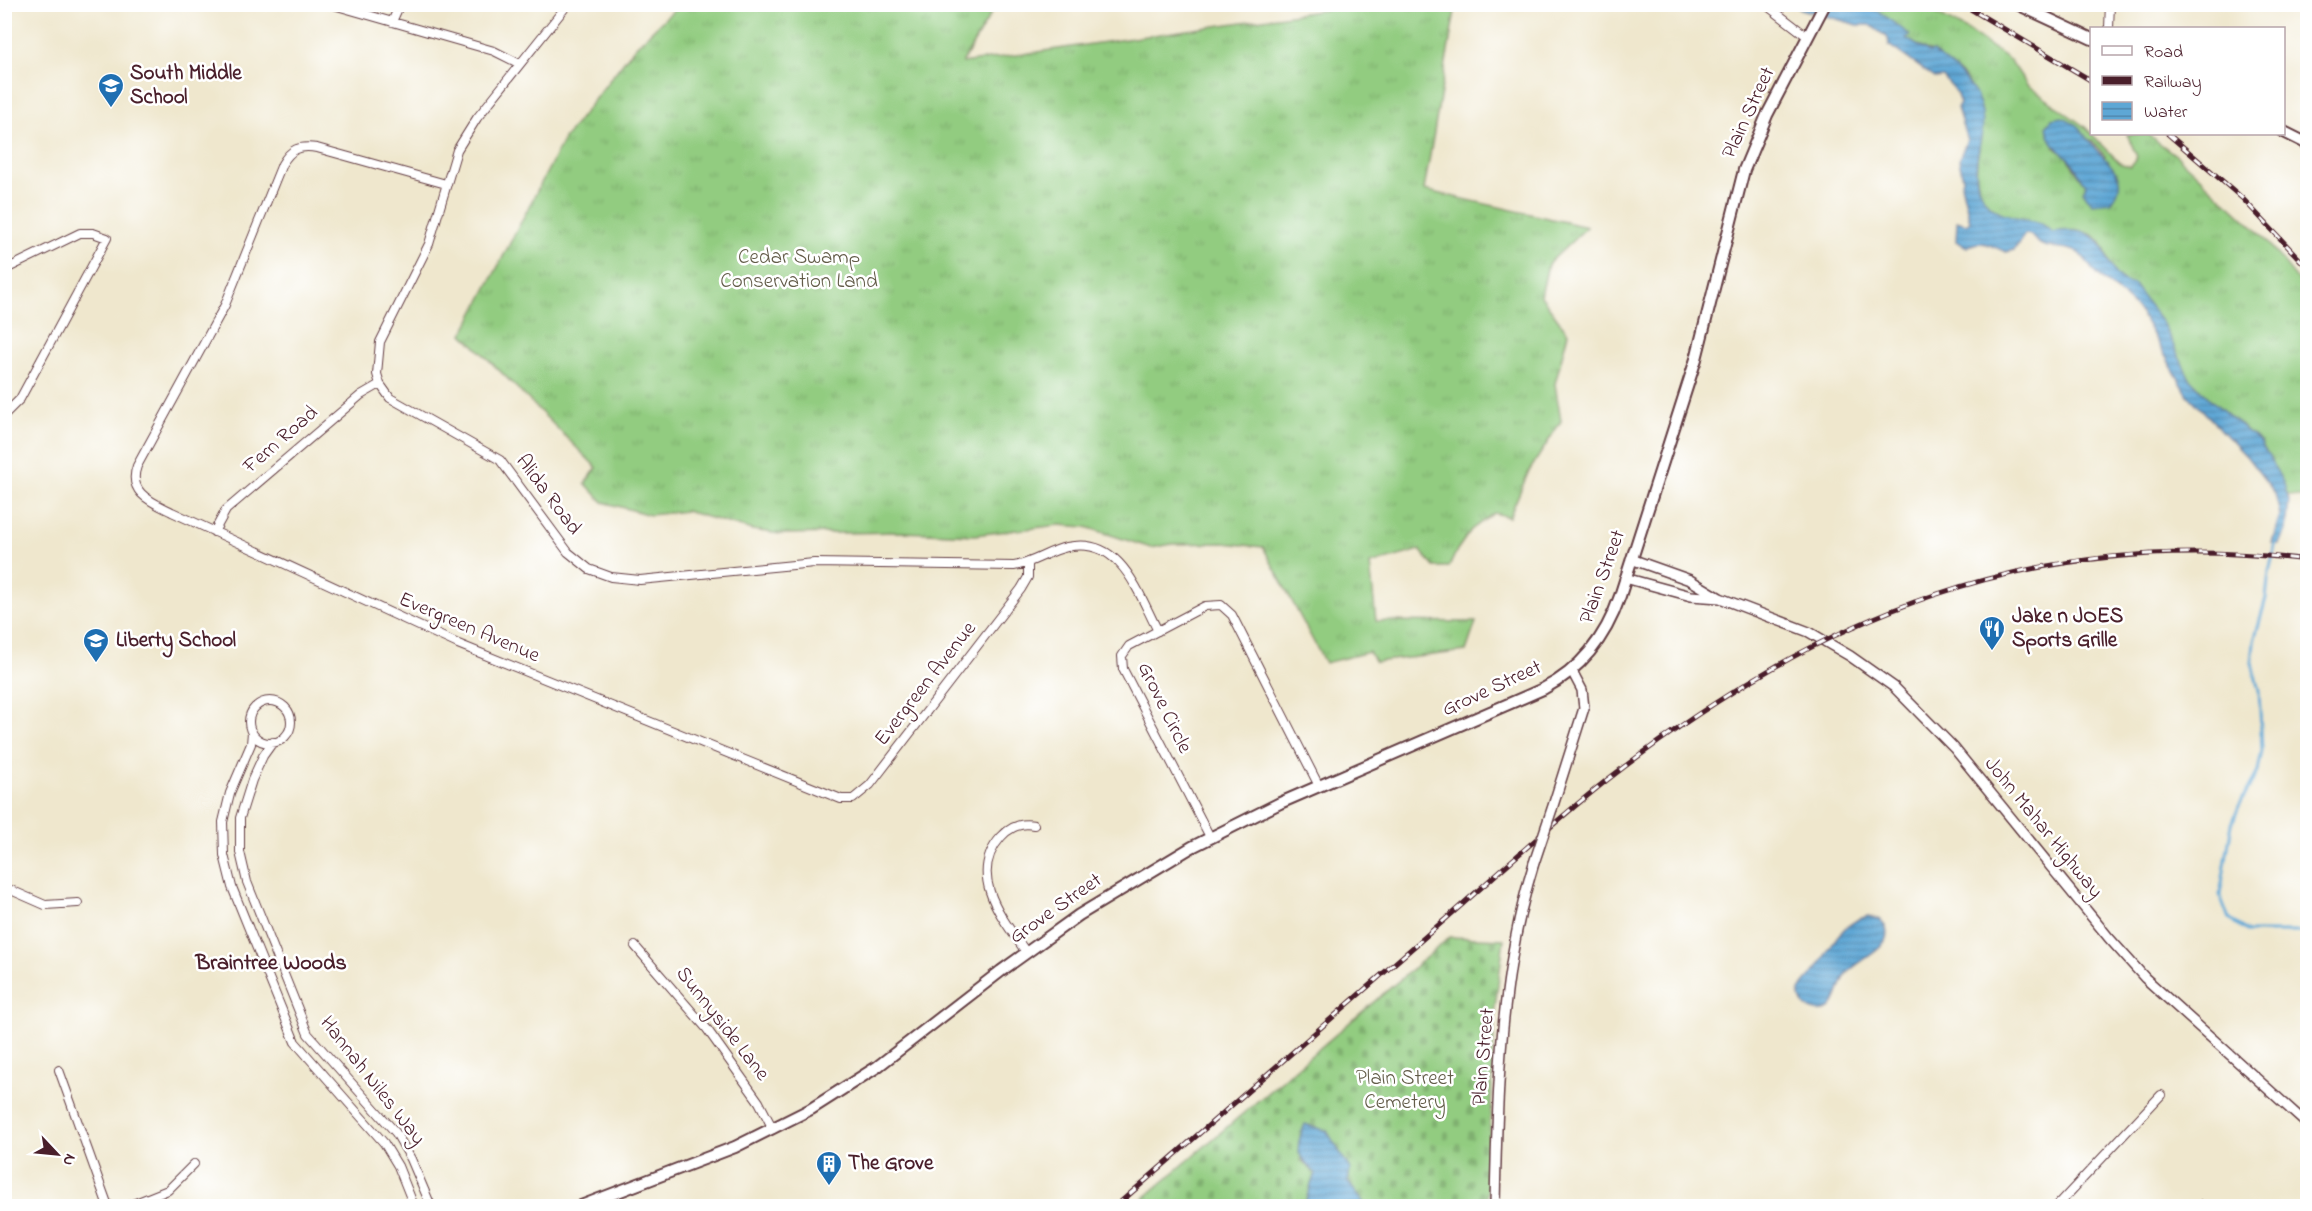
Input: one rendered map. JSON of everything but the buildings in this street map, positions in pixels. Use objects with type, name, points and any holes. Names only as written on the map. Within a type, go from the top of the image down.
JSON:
[{"type":"main road","name":"Plain Street","points":[[1572,671],[1590,653],[1605,632],[1625,578],[1700,347],[1744,170],[1767,115],[1825,4]]},
{"type":"main road","points":[[2017,4],[2090,39]]},
{"type":"main road","points":[[2285,133],[2307,144]]},
{"type":"main road","name":"Grove Street","points":[[581,1206],[710,1157],[811,1109],[877,1067],[1026,952],[1127,884],[1210,837],[1318,786],[1535,693],[1572,671]]},
{"type":"street","points":[[330,4],[494,51],[520,64]]},
{"type":"street","points":[[392,22],[399,4]]},
{"type":"street","points":[[380,384],[377,368],[380,342],[429,244],[446,184],[465,136],[568,4]]},
{"type":"street","points":[[1765,4],[1808,37]]},
{"type":"street","points":[[2109,27],[2110,4]]},
{"type":"street","name":"Evergreen Avenue","points":[[446,184],[311,147],[295,148],[288,154],[225,305],[134,476],[137,489],[145,497],[213,532],[458,645],[834,798],[847,800],[859,796],[870,785],[1015,597],[1028,577],[1028,563]]},
{"type":"street","points":[[4,270],[80,233],[98,233],[107,238],[20,399],[4,415]]},
{"type":"street","name":"Fern Road","points":[[213,532],[226,510],[361,395],[380,384]]},
{"type":"street","name":"Alida Road","points":[[380,384],[399,406],[500,460],[550,531],[568,552],[589,569],[611,578],[640,580],[814,563],[1008,566],[1028,563]]},
{"type":"street","points":[[1028,563],[1067,547],[1086,545],[1103,549],[1121,563],[1158,631]]},
{"type":"street","name":"John Mahar Highway","points":[[1631,559],[1695,583],[1720,598],[1809,632],[1856,659],[1883,678],[1944,736],[2109,938],[2145,978],[2307,1125]]},
{"type":"street","name":"John Mahar Highway","points":[[1625,578],[1691,596],[1720,598]]},
{"type":"street","name":"Grove Circle","points":[[1210,837],[1122,665],[1125,649],[1209,604],[1221,605],[1228,611],[1318,786]]},
{"type":"street","name":"Plain Street","points":[[1495,1206],[1498,1118],[1507,1005],[1518,927],[1534,863],[1584,708],[1582,690],[1572,671]]},
{"type":"street","name":"Hannah Niles Way","points":[[414,1206],[388,1149],[295,1042],[230,880],[223,838],[228,800],[249,750],[252,732],[249,720],[255,707],[264,701],[279,702],[287,709],[290,724],[286,735],[273,742],[263,756],[248,790],[238,830],[245,875],[308,1034],[401,1140],[431,1206]]},
{"type":"street","points":[[252,732],[262,741],[273,742]]},
{"type":"street","points":[[1026,952],[993,903],[987,874],[991,852],[1002,836],[1018,825],[1034,825]]},
{"type":"street","points":[[4,887],[38,904],[51,906],[78,903]]},
{"type":"street","name":"Sunnyside Lane","points":[[635,946],[700,1021],[759,1102],[773,1129]]},
{"type":"street","points":[[260,957],[274,951]]},
{"type":"street","points":[[59,1070],[108,1206]]},
{"type":"street","points":[[339,1093],[350,1083]]},
{"type":"street","points":[[2056,1206],[2161,1095]]},
{"type":"street","points":[[128,1206],[168,1190],[194,1164]]},
{"type":"green space","name":"Cedar Swamp Conservation Land","points":[[679,5],[996,5],[962,63],[1359,5],[1456,5],[1424,190],[1587,227],[1548,264],[1541,296],[1568,333],[1555,384],[1561,421],[1528,473],[1509,517],[1494,513],[1471,530],[1457,550],[1449,567],[1434,567],[1420,550],[1370,564],[1376,621],[1476,622],[1466,651],[1375,662],[1369,652],[1325,663],[1263,547],[1224,543],[1172,544],[1151,548],[1086,527],[1059,525],[975,535],[901,532],[781,534],[752,530],[686,511],[650,515],[603,502],[585,483],[597,468],[463,334],[564,139],[635,47]]},
{"type":"green space","points":[[1860,5],[1921,5],[1968,31],[2011,61],[2027,85],[2084,126],[2090,135],[2093,135],[2121,164],[2131,166],[2137,157],[2127,135],[2148,135],[2177,156],[2261,234],[2307,292],[2307,498],[2287,495],[2261,443],[2190,379],[2134,285],[2121,279],[2113,271],[2100,241],[2091,234],[2076,231],[2052,232],[2045,226],[2008,215],[1990,206],[1979,187],[1977,176],[1981,108],[1966,79],[1943,61],[1905,38],[1909,35],[1878,11],[1859,10]],"holes":[[[2091,140],[2105,156],[2083,191],[2086,185],[2065,155],[2054,147]]]},
{"type":"green space","name":"Plain Street Cemetery","points":[[1450,937],[1504,939],[1495,1007],[1487,1206],[1366,1206],[1348,1182],[1350,1169],[1338,1152],[1301,1160],[1315,1173],[1304,1206],[1145,1206],[1138,1203]]},
{"type":"water","points":[[1793,5],[1835,5],[1878,11],[1910,35],[1906,38],[1929,53],[1933,52],[1962,76],[1970,85],[1981,107],[1983,119],[1976,174],[1984,198],[1999,211],[2045,226],[2052,232],[2075,231],[2090,235],[2099,242],[2113,272],[2121,280],[2134,285],[2163,324],[2190,379],[2261,443],[2284,484],[2289,501],[2286,530],[2280,544],[2272,543],[2280,515],[2275,493],[2247,457],[2188,395],[2141,314],[2092,269],[2082,255],[2070,249],[2046,247],[2031,235],[2025,234],[2014,250],[2006,252],[1982,243],[1967,247],[1956,241],[1957,221],[1966,224],[1970,221],[1961,184],[1963,179],[1959,159],[1967,140],[1957,108],[1960,104],[1956,92],[1943,77],[1935,78],[1889,45],[1888,38],[1870,25],[1858,25]]},
{"type":"water","points":[[2062,117],[2073,122],[2081,130],[2116,172],[2119,186],[2111,202],[2092,204],[2083,191],[2086,185],[2075,167],[2050,138],[2047,125],[2052,119]]},
{"type":"water","points":[[1868,916],[1878,919],[1885,925],[1887,936],[1884,943],[1846,975],[1830,1009],[1816,1011],[1808,1008],[1799,997],[1803,986],[1842,931]]},
{"type":"water","points":[[1305,1124],[1327,1131],[1350,1169],[1348,1182],[1366,1206],[1304,1206],[1315,1173],[1304,1161],[1299,1151],[1299,1140]]},
{"type":"waterway","points":[[2276,542],[2266,598],[2254,641],[2252,663],[2259,691],[2262,750],[2258,772],[2232,824],[2220,895],[2229,919],[2248,932],[2308,932]]},
{"type":"railway","points":[[1962,4],[2090,80]]},
{"type":"railway","points":[[2169,135],[2242,198],[2308,268]]},
{"type":"railway","points":[[1116,1206],[1586,797],[1687,721],[1768,671],[1850,628],[1934,595],[2021,571],[2112,557],[2207,553],[2308,560]]},
{"type":"place","name":"South Middle School","points":[[111,109]]},
{"type":"place","name":"Jake n JOES Sports Grille","points":[[1992,652]]},
{"type":"place","name":"Liberty School","points":[[96,664]]},
{"type":"place","name":"The Grove","points":[[829,1187]]},
{"type":"district","name":"Braintree Woods","points":[[271,964]]}]
